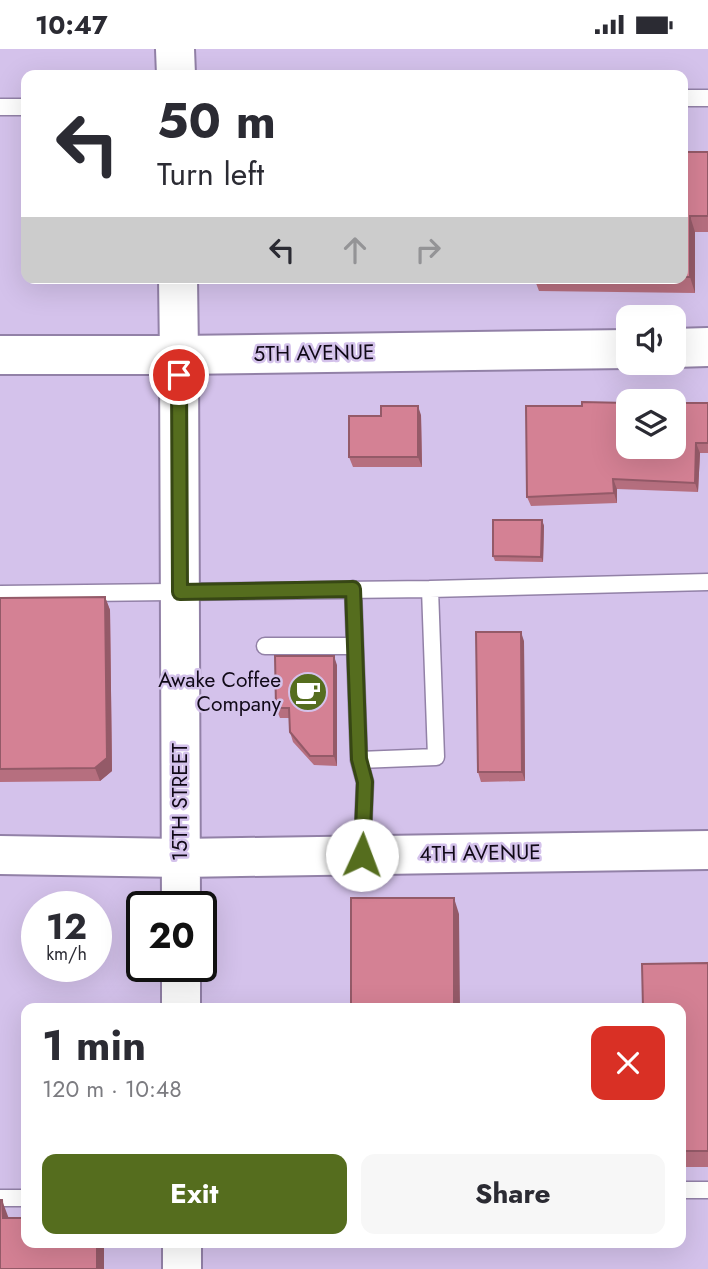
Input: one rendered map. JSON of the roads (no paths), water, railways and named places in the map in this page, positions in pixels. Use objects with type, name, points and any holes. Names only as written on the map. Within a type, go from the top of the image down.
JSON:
[{"type":"main road","points":[[175,49],[176,70]]},
{"type":"main road","name":"15TH STREET","points":[[178,284],[181,891]]},
{"type":"main road","points":[[686,348],[708,347]]},
{"type":"main road","name":"5TH AVENUE","points":[[0,355],[616,349]]},
{"type":"main road","name":"4TH AVENUE","points":[[0,855],[181,858],[708,850]]},
{"type":"main road","points":[[181,982],[181,1003]]},
{"type":"main road","points":[[182,1248],[183,1269]]},
{"type":"lane","points":[[688,98],[708,98]]},
{"type":"lane","points":[[0,107],[21,107]]},
{"type":"lane","points":[[0,594],[430,589],[708,582]]},
{"type":"lane","points":[[353,589],[359,759],[365,782],[362,855]]},
{"type":"lane","points":[[359,759],[436,757],[430,589]]},
{"type":"lane","points":[[265,646],[355,646]]},
{"type":"lane","points":[[686,1190],[708,1190]]},
{"type":"lane","points":[[0,1198],[21,1198]]},
{"type":"place","name":"Awake Coffee Company","points":[[308,692]]}]
